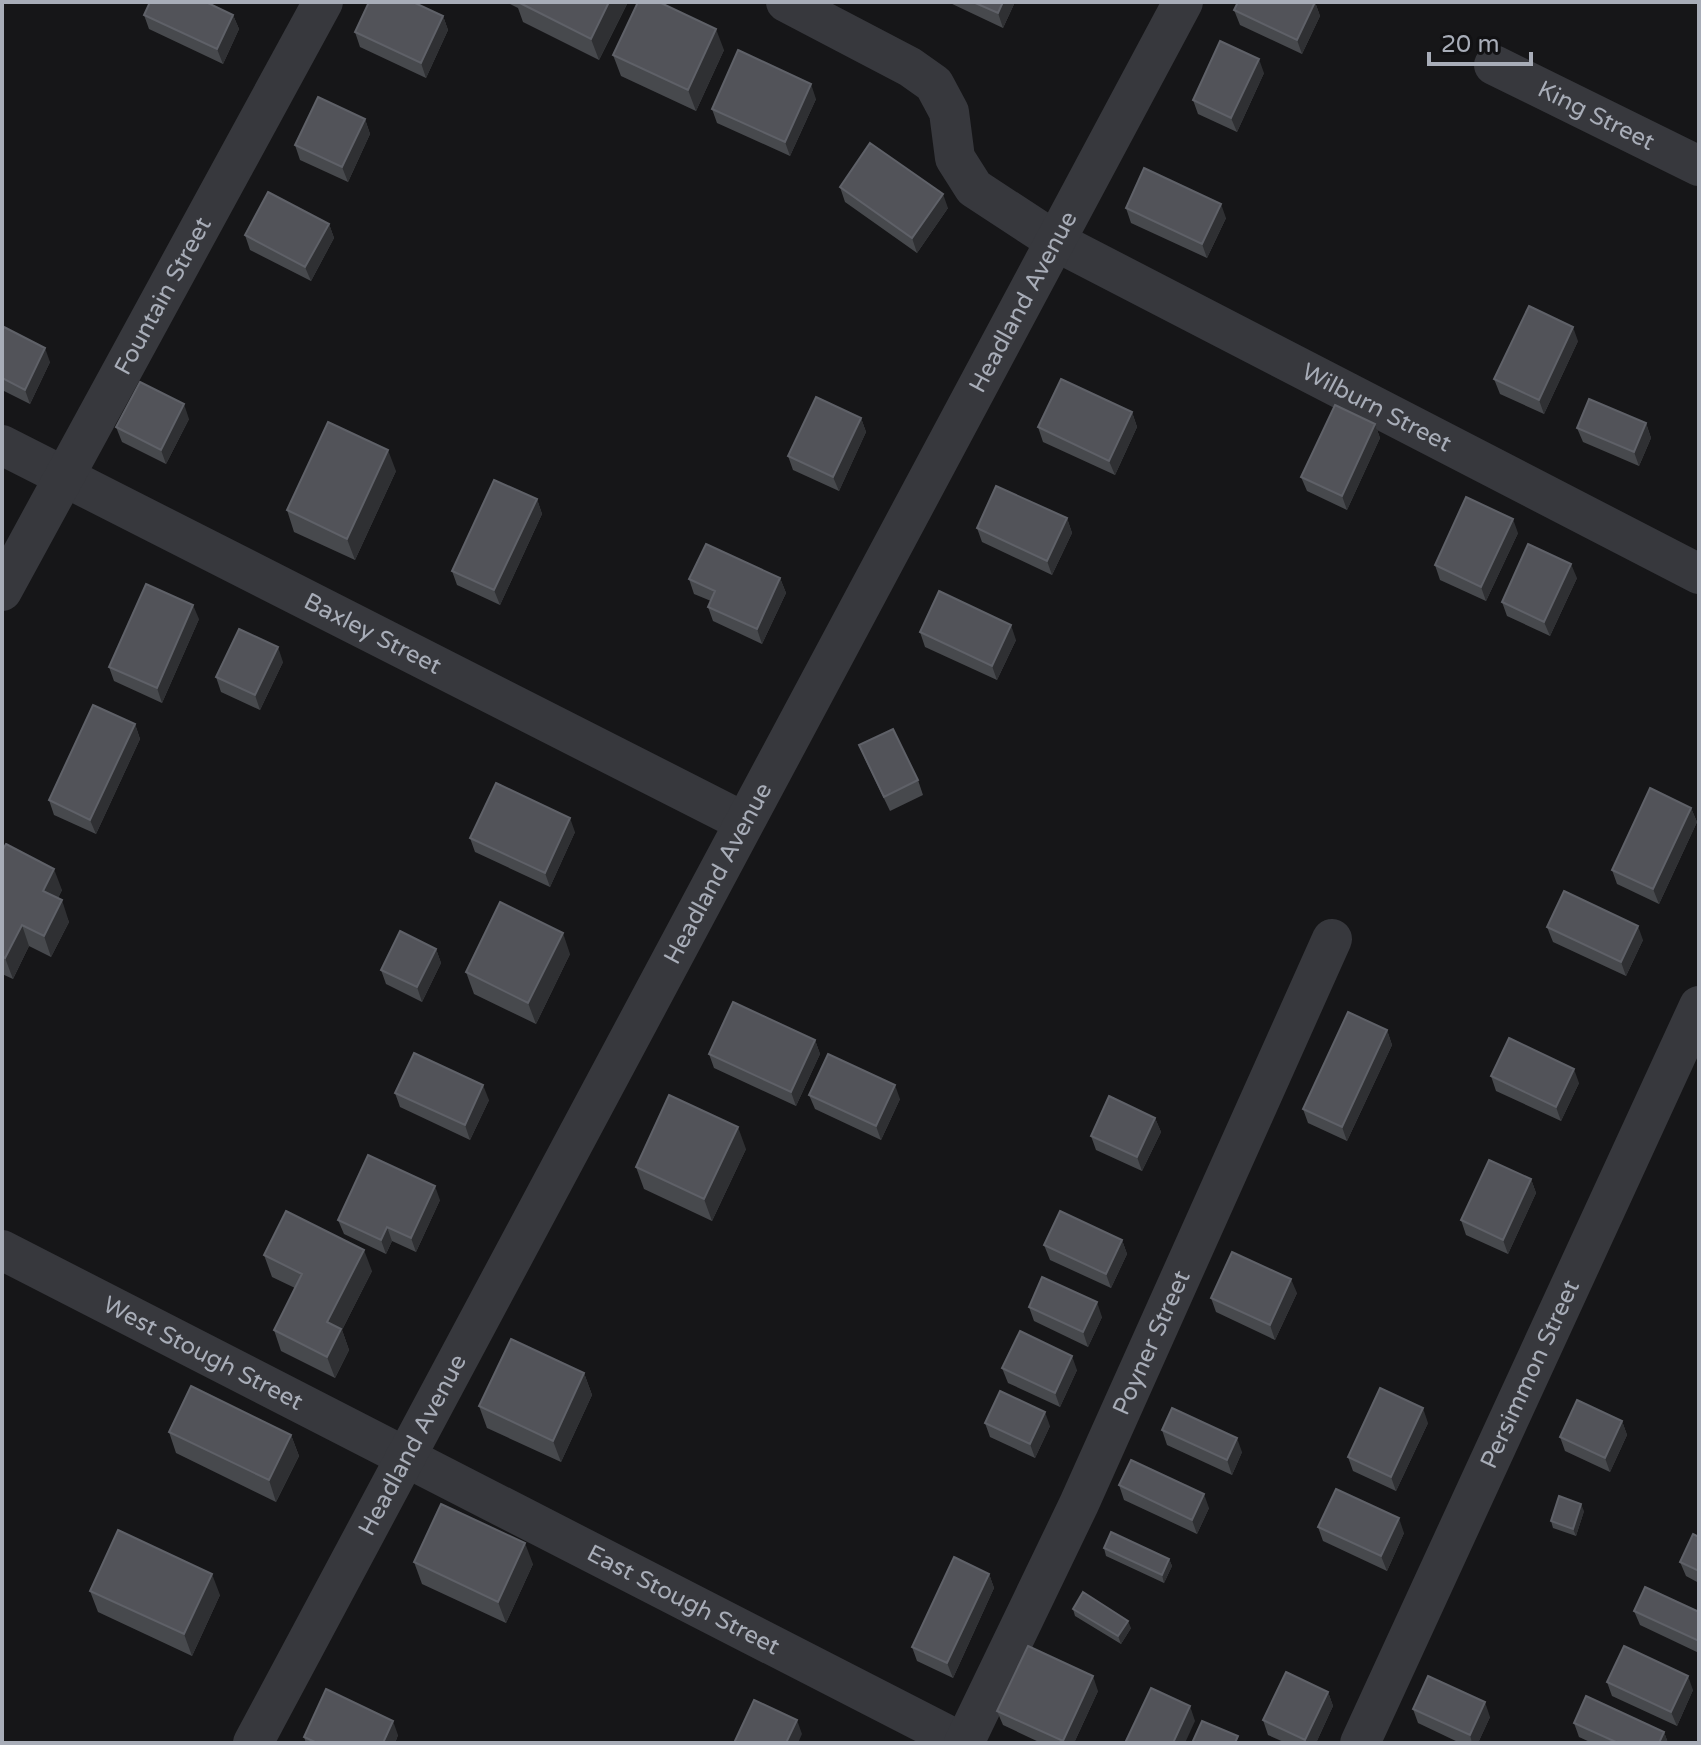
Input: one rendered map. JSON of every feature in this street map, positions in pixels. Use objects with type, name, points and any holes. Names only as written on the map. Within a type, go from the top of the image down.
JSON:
[{"type":"street","name":"Fountain Street","points":[[2,591],[323,2]]},
{"type":"street","name":"Wilburn Street","points":[[786,2],[910,67],[934,84],[949,112],[955,158],[974,188],[1055,241],[1699,574]]},
{"type":"street","name":"Headland Avenue","points":[[253,1743],[1183,2]]},
{"type":"street","name":"King Street","points":[[1494,65],[1699,166]]},
{"type":"street","name":"Baxley Street","points":[[2,445],[744,822]]},
{"type":"street","name":"Poyner Street","points":[[963,1743],[1079,1504],[1332,939]]},
{"type":"street","name":"Persimmon Street","points":[[1360,1743],[1699,1006]]},
{"type":"street","name":"West Stough Street","points":[[2,1250],[406,1457]]},
{"type":"street","name":"East Stough Street","points":[[406,1457],[963,1743]]},
{"type":"building","points":[[150,2],[206,2],[233,15],[217,49],[144,15]]},
{"type":"building","points":[[369,2],[413,2],[443,16],[421,63],[355,32]]},
{"type":"building","points":[[518,2],[609,2],[591,39]]},
{"type":"building","points":[[638,2],[659,2],[716,29],[688,90],[613,55]]},
{"type":"building","points":[[973,2],[1003,2],[998,13]]},
{"type":"building","points":[[1238,2],[1315,2],[1297,40],[1234,10]]},
{"type":"building","points":[[1220,41],[1259,59],[1231,118],[1193,100]]},
{"type":"building","points":[[738,50],[811,84],[785,142],[712,109]]},
{"type":"building","points":[[318,97],[365,119],[342,167],[295,145]]},
{"type":"building","points":[[870,143],[943,194],[912,238],[840,187]]},
{"type":"building","points":[[1144,168],[1221,204],[1202,244],[1126,208]]},
{"type":"building","points":[[268,192],[329,224],[305,267],[245,235]]},
{"type":"building","points":[[1529,306],[1573,327],[1539,400],[1494,379]]},
{"type":"building","points":[[4,327],[45,348],[25,390],[2,378]]},
{"type":"building","points":[[1061,379],[1132,412],[1109,461],[1038,427]]},
{"type":"building","points":[[140,382],[184,404],[161,450],[116,427]]},
{"type":"building","points":[[816,397],[861,418],[833,477],[788,456]]},
{"type":"building","points":[[1589,399],[1646,423],[1634,452],[1577,428]]},
{"type":"building","points":[[1335,405],[1375,424],[1342,496],[1301,477]]},
{"type":"building","points":[[328,422],[388,450],[347,539],[287,510]]},
{"type":"building","points":[[494,480],[537,499],[494,590],[452,571]]},
{"type":"building","points":[[996,486],[1067,518],[1047,561],[977,528]]},
{"type":"building","points":[[1466,497],[1513,519],[1481,587],[1435,565]]},
{"type":"building","points":[[706,544],[780,578],[757,629],[708,607],[715,591],[689,579]]},
{"type":"building","points":[[1528,544],[1571,564],[1544,622],[1502,602]]},
{"type":"building","points":[[146,584],[193,605],[157,688],[109,667]]},
{"type":"building","points":[[939,591],[1011,625],[992,666],[920,632]]},
{"type":"building","points":[[239,629],[278,647],[255,695],[216,677]]},
{"type":"building","points":[[93,705],[135,724],[90,820],[49,800]]},
{"type":"building","points":[[893,729],[918,780],[884,797],[859,745]]},
{"type":"building","points":[[496,783],[570,818],[545,873],[470,838]]},
{"type":"building","points":[[1650,788],[1691,808],[1653,889],[1612,870]]},
{"type":"building","points":[[6,844],[54,869],[43,891],[62,900],[44,936],[22,925],[5,958],[2,956],[2,851]]},
{"type":"building","points":[[1564,891],[1638,926],[1621,962],[1547,927]]},
{"type":"building","points":[[500,902],[563,933],[528,1003],[466,972]]},
{"type":"building","points":[[400,931],[436,949],[417,987],[381,970]]},
{"type":"building","points":[[733,1002],[815,1040],[791,1092],[709,1054]]},
{"type":"building","points":[[1348,1012],[1387,1030],[1342,1127],[1303,1109]]},
{"type":"building","points":[[1509,1038],[1574,1069],[1556,1107],[1491,1076]]},
{"type":"building","points":[[414,1053],[483,1085],[465,1125],[395,1093]]},
{"type":"building","points":[[828,1054],[895,1085],[876,1126],[809,1095]]},
{"type":"building","points":[[669,1095],[738,1127],[704,1199],[636,1167]]},
{"type":"building","points":[[1109,1096],[1155,1118],[1137,1157],[1091,1136]]},
{"type":"building","points":[[368,1155],[435,1186],[411,1238],[387,1227],[381,1240],[338,1220]]},
{"type":"building","points":[[1489,1160],[1531,1179],[1503,1240],[1461,1220]]},
{"type":"building","points":[[286,1211],[364,1250],[327,1322],[341,1329],[327,1357],[274,1330],[302,1274],[264,1255]]},
{"type":"building","points":[[1060,1211],[1122,1240],[1106,1274],[1044,1245]]},
{"type":"building","points":[[1232,1252],[1291,1279],[1270,1325],[1211,1298]]},
{"type":"building","points":[[1042,1277],[1097,1302],[1083,1332],[1029,1307]]},
{"type":"building","points":[[1020,1331],[1072,1356],[1055,1393],[1002,1368]]},
{"type":"building","points":[[511,1339],[584,1373],[553,1441],[479,1406]]},
{"type":"building","points":[[191,1386],[291,1435],[269,1480],[169,1432]]},
{"type":"building","points":[[1380,1388],[1423,1408],[1391,1477],[1348,1457]]},
{"type":"building","points":[[1000,1391],[1045,1412],[1030,1444],[985,1423]]},
{"type":"building","points":[[1577,1400],[1622,1421],[1605,1458],[1560,1437]]},
{"type":"building","points":[[1172,1408],[1237,1438],[1227,1460],[1162,1430]]},
{"type":"building","points":[[1131,1460],[1204,1494],[1192,1520],[1119,1485]]},
{"type":"building","points":[[1336,1489],[1399,1518],[1381,1556],[1318,1527]]},
{"type":"building","points":[[1559,1496],[1581,1504],[1573,1529],[1551,1521]]},
{"type":"building","points":[[441,1504],[525,1543],[498,1602],[414,1562]]},
{"type":"building","points":[[118,1530],[212,1574],[184,1634],[90,1591]]},
{"type":"building","points":[[1111,1532],[1169,1559],[1162,1575],[1104,1548]]},
{"type":"building","points":[[1693,1534],[1699,1537],[1699,1571],[1680,1562]]},
{"type":"building","points":[[954,1557],[989,1574],[947,1663],[912,1647]]},
{"type":"building","points":[[1645,1587],[1699,1612],[1699,1641],[1634,1611]]},
{"type":"building","points":[[1083,1592],[1128,1621],[1118,1636],[1073,1609]]},
{"type":"building","points":[[1028,1646],[1093,1676],[1063,1741],[997,1711]]},
{"type":"building","points":[[1624,1646],[1688,1676],[1671,1712],[1607,1682]]},
{"type":"building","points":[[1286,1672],[1328,1692],[1305,1740],[1263,1720]]},
{"type":"building","points":[[1428,1676],[1485,1702],[1470,1735],[1413,1709]]},
{"type":"building","points":[[1151,1688],[1190,1706],[1173,1743],[1125,1743]]},
{"type":"building","points":[[326,1689],[393,1721],[383,1743],[317,1743],[304,1737]]},
{"type":"building","points":[[1586,1696],[1664,1732],[1659,1743],[1618,1743],[1574,1723]]},
{"type":"building","points":[[754,1700],[797,1720],[786,1743],[734,1743]]},
{"type":"building","points":[[1202,1721],[1238,1736],[1235,1743],[1192,1743]]}]
